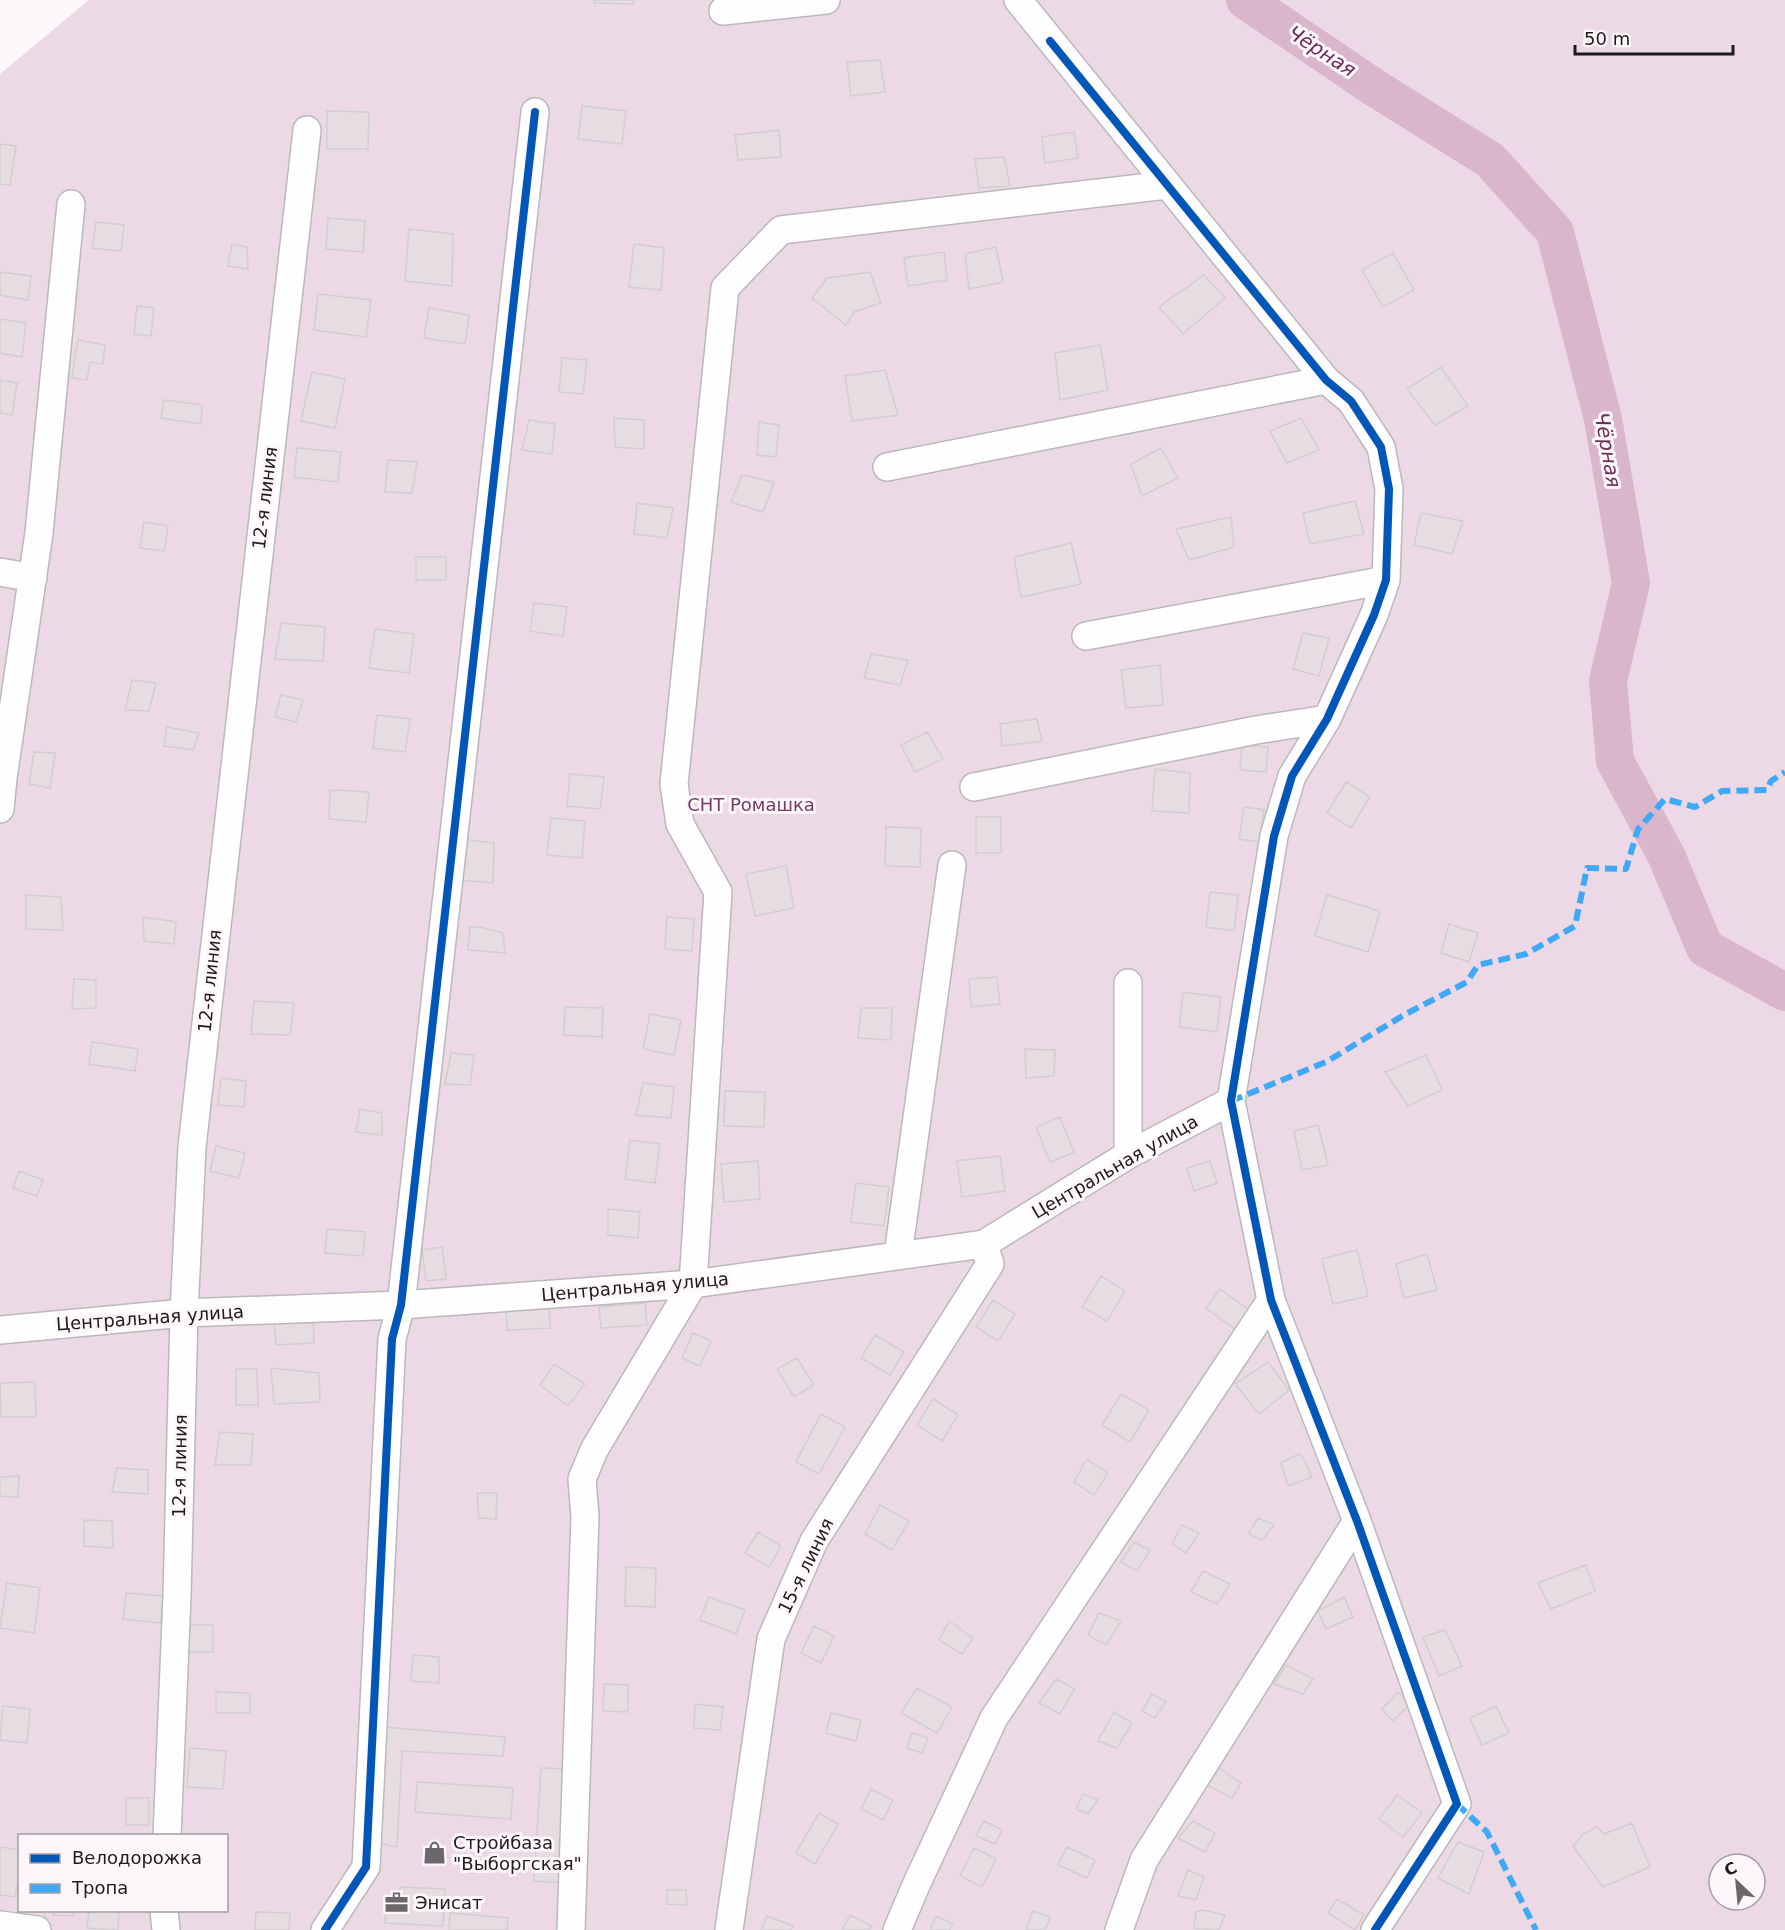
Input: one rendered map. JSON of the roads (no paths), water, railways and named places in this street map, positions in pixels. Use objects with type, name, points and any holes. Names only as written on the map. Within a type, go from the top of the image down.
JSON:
[{"type":"street","points":[[723,11],[826,0]]},
{"type":"street","points":[[1018,0],[1326,380],[1351,401],[1381,447],[1389,489],[1386,580],[1374,615],[1327,719],[1292,776],[1274,836],[1231,1101],[1271,1300],[1357,1521],[1457,1804],[1376,1930]]},
{"type":"street","points":[[325,1930],[366,1867],[392,1339],[401,1305],[535,112]]},
{"type":"street","name":"12-я линия","points":[[167,1834],[177,1596],[184,1313],[192,1147],[307,130]]},
{"type":"street","points":[[571,1930],[585,1517],[582,1479],[594,1450],[693,1284],[717,892],[680,824],[674,784],[725,288],[781,230],[1167,185]]},
{"type":"street","points":[[0,809],[33,578],[71,204]]},
{"type":"street","points":[[887,466],[1326,380]]},
{"type":"street","points":[[0,572],[33,578]]},
{"type":"street","points":[[1086,636],[1386,580]]},
{"type":"street","points":[[974,788],[1256,730],[1327,719]]},
{"type":"street","points":[[898,1255],[952,865]]},
{"type":"street","points":[[1128,983],[1128,1155]]},
{"type":"street","name":"Центральная улица","points":[[0,1330],[184,1313],[401,1305],[693,1284],[984,1244],[1128,1155],[1231,1101]]},
{"type":"street","name":"15-я линия","points":[[729,1930],[771,1639],[814,1541],[990,1264],[984,1244]]},
{"type":"street","points":[[897,1930],[994,1718],[1271,1300]]},
{"type":"street","points":[[1119,1930],[1144,1860],[1357,1521]]},
{"type":"street","points":[[164,1912],[165,1930]]},
{"type":"street","points":[[0,1926],[37,1930]]},
{"type":"waterway","name":"Чёрная","points":[[1245,0],[1375,88],[1490,160],[1555,232],[1603,419],[1631,583],[1608,681],[1615,761],[1666,855],[1705,948],[1785,992]]},
{"type":"place","name":"Стройбаза \"Выборгская\"","points":[[435,1853]]},
{"type":"place","name":"Энисат","points":[[397,1903]]},
{"type":"park label","name":"СНТ Ромашка","points":[[751,805]]}]
